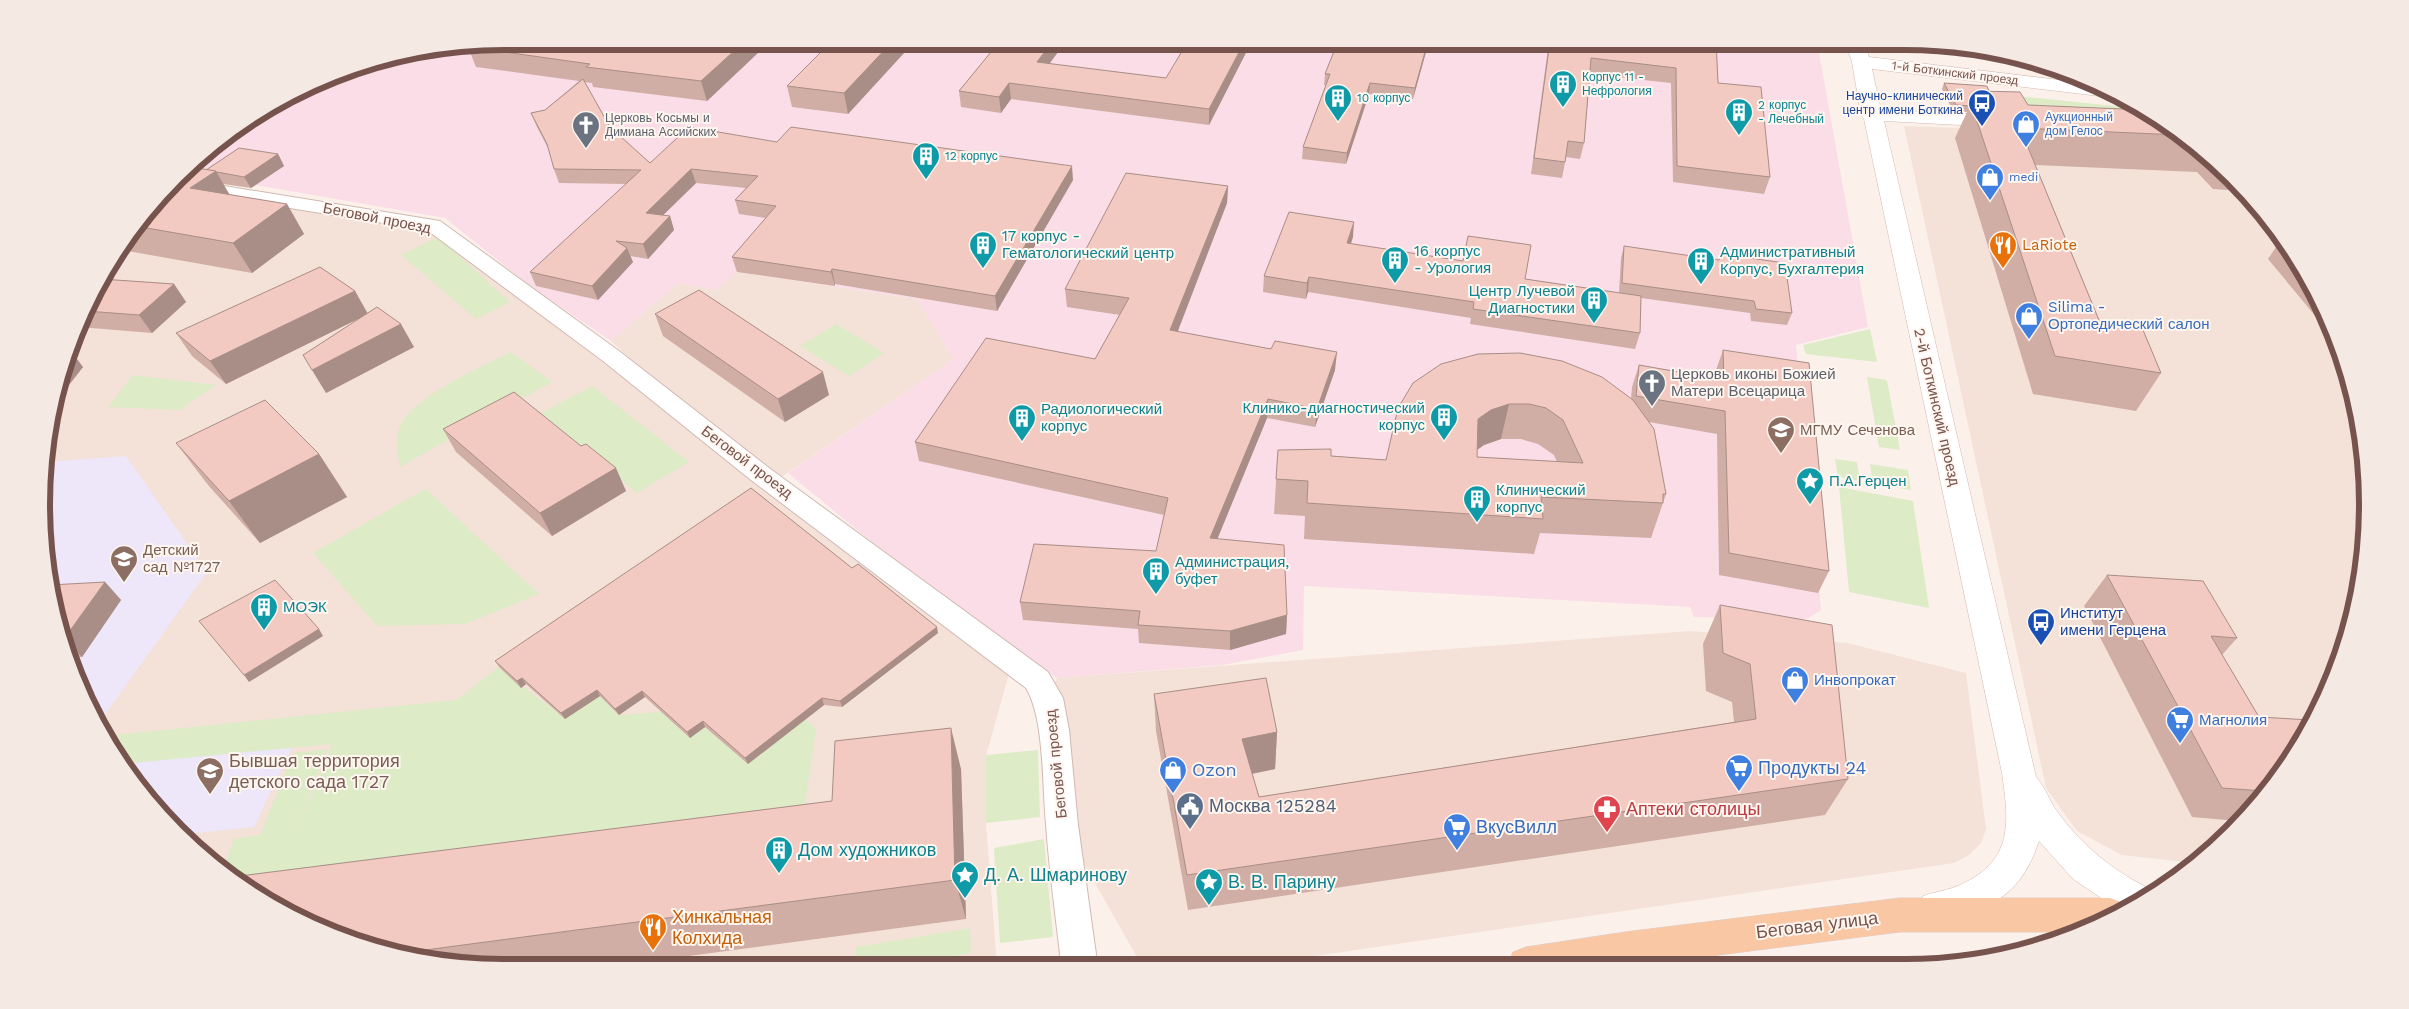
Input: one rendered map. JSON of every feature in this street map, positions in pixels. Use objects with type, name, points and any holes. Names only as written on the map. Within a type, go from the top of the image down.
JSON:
[{"type":"main road","name":"Беговая улица","points":[[1563,959],[1625,949],[1900,915],[2099,915]]},
{"type":"street","name":"2-й Боткинский проезд","points":[[1857,50],[2019,773],[2025,819],[2019,852],[2005,874],[1984,892],[1958,904],[1900,915]]},
{"type":"street","name":"1-й Боткинский проезд","points":[[1861,62],[2083,87]]},
{"type":"street","points":[[1871,115],[2016,122]]},
{"type":"street","name":"Беговой проезд","points":[[181,185],[433,225],[611,356],[760,474],[1037,680],[1048,698],[1054,730],[1062,825],[1077,959]]},
{"type":"street","name":"2-й Боткинский проезд","points":[[2019,773],[2033,805],[2055,837],[2087,868],[2132,898]]},
{"type":"shaded area","points":[[1819,50],[1868,327],[1796,345],[1821,610],[1807,619],[1694,617],[1690,607],[1304,586],[1303,650],[1223,665],[1057,678],[1028,660],[862,534],[788,473],[954,359],[917,299],[737,272],[717,290],[678,283],[611,341],[534,289],[445,218],[193,174],[228,144],[252,127],[303,97],[358,74],[387,65],[445,54],[475,51]]},
{"type":"shaded area","points":[[1904,126],[2169,136],[2226,183],[2265,228],[2282,252],[2312,303],[2335,358],[2344,387],[2355,445],[2359,504],[2355,564],[2350,593],[2335,651],[2312,706],[2298,732],[2265,781],[2226,826],[2185,862],[2122,855],[2077,831],[2046,788]]},
{"type":"shaded area","points":[[176,191],[425,228],[1010,670],[986,756],[986,823],[996,959],[504,959],[445,955],[387,944],[358,935],[303,912],[252,882],[228,865],[183,826],[144,781],[127,757],[97,706],[85,678],[65,622],[59,593],[54,564],[50,504],[54,445],[59,416],[65,387],[85,331],[97,303],[127,252],[144,228]]},
{"type":"shaded area","points":[[737,272],[917,299],[954,359],[783,476],[760,474],[729,450],[611,341],[678,283],[717,290]]},
{"type":"shaded area","name":"Детский сад №1727","points":[[126,456],[207,572],[103,717],[74,651],[59,593],[51,534],[50,504],[52,462]]},
{"type":"shaded area","points":[[1690,631],[1847,643],[1966,673],[1986,829],[1981,843],[1969,855],[1954,863],[1294,959],[1138,959],[1062,825],[1048,698],[1057,678]]},
{"type":"shaded area","name":"Бывшая территория детского сада 1727","points":[[293,745],[254,827],[191,834],[163,804],[131,763]]},
{"type":"green space","points":[[1998,94],[2124,107],[2140,116],[2006,108]]},
{"type":"green space","points":[[438,237],[510,302],[476,319],[401,255]]},
{"type":"green space","points":[[836,324],[884,353],[849,376],[800,346]]},
{"type":"green space","points":[[1870,329],[1877,362],[1806,354],[1803,345]]},
{"type":"green space","points":[[511,352],[552,382],[400,467],[397,438],[399,429],[406,417],[431,395],[448,384]]},
{"type":"green space","points":[[133,375],[216,385],[180,410],[108,407]]},
{"type":"green space","points":[[1867,377],[1887,380],[1900,450],[1879,447]]},
{"type":"green space","points":[[592,386],[689,462],[637,493],[541,413]]},
{"type":"green space","points":[[1835,459],[1857,462],[1860,481],[1838,477]]},
{"type":"green space","points":[[1870,464],[1908,470],[1911,490],[1873,484]]},
{"type":"green space","points":[[1839,487],[1913,501],[1929,608],[1849,592]]},
{"type":"green space","points":[[425,489],[539,594],[465,624],[377,626],[313,553]]},
{"type":"green space","points":[[499,667],[565,719],[600,696],[619,715],[662,712],[690,738],[705,727],[748,764],[806,719],[816,729],[802,824],[280,899],[225,863],[234,839],[260,835],[293,753],[327,749],[296,831],[332,744],[131,763],[113,735],[456,700]]},
{"type":"green space","points":[[1038,750],[1040,817],[986,823],[986,755]]},
{"type":"green space","points":[[1044,839],[1053,937],[1000,943],[994,848]]},
{"type":"green space","points":[[970,928],[971,953],[937,959],[856,959],[856,947]]},
{"type":"green space","points":[[818,955],[818,959],[792,959]]},
{"type":"building","points":[[493,50],[735,50],[701,81],[586,67],[590,64]]},
{"type":"building","points":[[823,50],[885,50],[844,93],[787,86]]},
{"type":"building","points":[[993,50],[1046,50],[1037,62],[1166,78],[1183,50],[1240,50],[1209,109],[1009,83],[999,97],[959,91]]},
{"type":"building","name":"10 корпус","points":[[1334,50],[1426,50],[1415,88],[1370,83],[1347,153],[1303,147],[1330,74],[1325,74]]},
{"type":"building","points":[[1549,50],[1716,50],[1718,83],[1761,87],[1770,177],[1677,166],[1676,68],[1591,58],[1584,143],[1568,141],[1565,162],[1534,158]]},
{"type":"building","points":[[583,79],[610,127],[650,163],[689,127],[777,142],[791,127],[1072,166],[995,296],[832,269],[831,272],[732,257],[776,206],[735,200],[758,176],[691,169],[646,213],[670,216],[643,244],[616,241],[627,248],[592,286],[530,272],[641,170],[554,169],[547,144],[531,113],[545,110]]},
{"type":"building","points":[[1944,83],[1987,86],[1989,91],[1976,91],[1969,106],[1956,105]]},
{"type":"building","points":[[1976,91],[2020,92],[2028,105],[2129,109],[2168,134],[2020,128],[2101,325],[2143,330],[2161,373],[2055,356],[1971,103],[1983,104]]},
{"type":"building","points":[[239,148],[278,154],[244,177],[206,170]]},
{"type":"building","points":[[199,168],[216,171],[190,188],[287,204],[233,243],[144,228],[183,183]]},
{"type":"building","points":[[1126,173],[1228,186],[1170,330],[1271,349],[1275,341],[1337,352],[1317,409],[1268,399],[1210,538],[1284,545],[1287,615],[1230,631],[1138,625],[1140,611],[1020,602],[1034,544],[1156,551],[1168,498],[915,442],[986,338],[1095,359],[1129,298],[1065,289]]},
{"type":"building","points":[[1289,212],[1354,222],[1347,243],[1463,261],[1468,236],[1531,245],[1525,279],[1641,296],[1640,333],[1473,309],[1474,302],[1309,277],[1307,283],[1264,276]]},
{"type":"building","name":"Административный Корпус, Бухгалтерия","points":[[1624,246],[1719,260],[1721,254],[1785,263],[1792,313],[1756,309],[1754,301],[1622,283]]},
{"type":"building","points":[[320,267],[355,291],[210,361],[176,333]]},
{"type":"building","points":[[110,280],[174,284],[139,315],[93,312]]},
{"type":"building","points":[[699,290],[823,372],[778,399],[655,314]]},
{"type":"building","points":[[377,307],[401,324],[312,370],[303,355]]},
{"type":"building","points":[[1723,350],[1809,363],[1829,571],[1729,553],[1725,411],[1636,396],[1639,365],[1724,380]]},
{"type":"building","points":[[1520,353],[1562,361],[1602,377],[1633,400],[1654,429],[1666,494],[1663,494],[1663,503],[1541,497],[1543,519],[1307,503],[1308,481],[1276,479],[1278,450],[1331,449],[1331,456],[1386,460],[1398,408],[1413,383],[1441,364],[1478,354]],"holes":[[[1509,404],[1529,404],[1546,408],[1563,420],[1583,463],[1477,457],[1478,419],[1491,410]]]},
{"type":"building","points":[[514,392],[581,446],[586,444],[616,468],[540,513],[443,429]]},
{"type":"building","points":[[265,400],[319,454],[229,501],[176,443]]},
{"type":"building","points":[[751,488],[852,568],[858,564],[937,627],[840,701],[822,698],[745,758],[703,721],[687,732],[642,691],[615,709],[597,690],[561,713],[522,678],[517,681],[495,661]]},
{"type":"building","points":[[2107,575],[2203,581],[2237,638],[2211,636],[2259,717],[2305,720],[2282,757],[2257,791],[2222,788]]},
{"type":"building","name":"МОЭК","points":[[275,580],[319,629],[244,675],[199,621]]},
{"type":"building","points":[[105,582],[68,633],[65,622],[58,585]]},
{"type":"building","points":[[1720,605],[1832,625],[1848,779],[1187,875],[1154,694],[1266,678],[1277,732],[1242,739],[1259,797],[1756,719],[1750,664],[1723,653]]},
{"type":"building","points":[[951,728],[955,880],[420,951],[387,944],[331,924],[277,898],[243,876],[832,801],[835,741]]},
{"type":"place","name":"Корпус 11 - Нефрология","points":[[1563,108]]},
{"type":"place","name":"10 корпус","points":[[1338,122]]},
{"type":"place","name":"Научно-клинический центр имени Боткина","points":[[1982,127]]},
{"type":"place","name":"2 корпус - Лечебный","points":[[1739,136]]},
{"type":"place","name":"Аукционный дом Гелос","points":[[2026,148]]},
{"type":"place","name":"Церковь Косьмы и Димиана Ассийских","points":[[586,149]]},
{"type":"place","name":"12 корпус","points":[[926,180]]},
{"type":"place","name":"medi","points":[[1990,201]]},
{"type":"place","name":"17 корпус - Гематологический центр","points":[[983,269]]},
{"type":"place","name":"LaRiote","points":[[2003,269]]},
{"type":"place","name":"16 корпус - Урология","points":[[1395,284]]},
{"type":"place","name":"Административный Корпус, Бухгалтерия","points":[[1701,285]]},
{"type":"place","name":"Центр Лучевой Диагностики","points":[[1594,324]]},
{"type":"place","name":"Silima - Ортопедический салон","points":[[2029,340]]},
{"type":"place","name":"Церковь иконы Божией Матери Всецарица","points":[[1652,407]]},
{"type":"place","name":"Клинико-диагностический корпус","points":[[1444,441]]},
{"type":"place","name":"Радиологический корпус","points":[[1022,442]]},
{"type":"place","name":"МГМУ Сеченова","points":[[1781,454]]},
{"type":"place","name":"П.А.Герцен","points":[[1810,505]]},
{"type":"place","name":"Клинический корпус","points":[[1477,523]]},
{"type":"place","name":"Детский сад №1727","points":[[124,583]]},
{"type":"place","name":"Администрация, буфет","points":[[1156,595]]},
{"type":"place","name":"МОЭК","points":[[264,631]]},
{"type":"place","name":"Институт имени Герцена","points":[[2041,646]]},
{"type":"place","name":"Инвопрокат","points":[[1795,704]]},
{"type":"place","name":"Магнолия","points":[[2180,744]]},
{"type":"place","name":"Продукты 24","points":[[1739,792]]},
{"type":"place","name":"Ozon","points":[[1173,794]]},
{"type":"place","name":"Бывшая территория детского сада 1727","points":[[210,795]]},
{"type":"place","name":"Москва 125284","points":[[1190,830]]},
{"type":"place","name":"Аптеки столицы","points":[[1607,833]]},
{"type":"place","name":"ВкусВилл","points":[[1457,851]]},
{"type":"place","name":"Дом художников","points":[[779,874]]},
{"type":"place","name":"Д. А. Шмаринову","points":[[965,899]]},
{"type":"place","name":"В. В. Парину","points":[[1209,906]]},
{"type":"place","name":"Хинкальная Колхида","points":[[653,951]]}]
